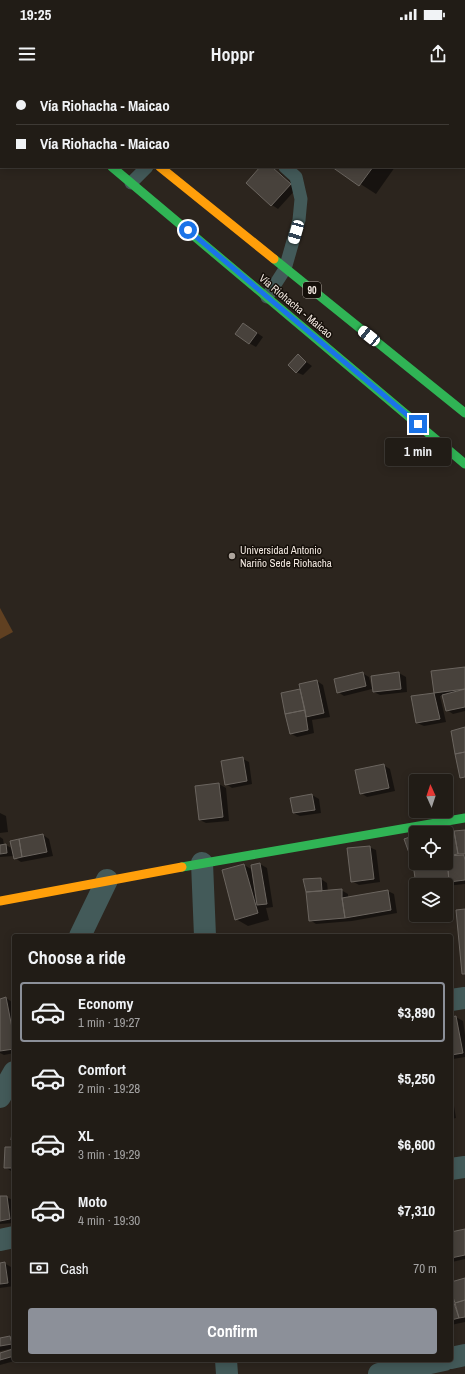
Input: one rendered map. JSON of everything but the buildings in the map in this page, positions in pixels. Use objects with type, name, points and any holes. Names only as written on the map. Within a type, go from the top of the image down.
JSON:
[{"type":"main road","name":"Vía Riohacha - Maicao","points":[[113,168],[465,464]]},
{"type":"main road","name":"Vía Riohacha - Maicao","points":[[161,168],[465,413]]},
{"type":"main road","points":[[0,901],[202,863],[465,818]]},
{"type":"street","points":[[202,863],[205,934]]},
{"type":"street","points":[[81,934],[107,880]]},
{"type":"street","points":[[453,1000],[465,998]]},
{"type":"street","points":[[0,1072],[12,1071]]},
{"type":"street","points":[[0,1097],[12,1075]]},
{"type":"street","points":[[453,1169],[465,1167]]},
{"type":"street","points":[[0,1240],[12,1237]]},
{"type":"street","points":[[453,1358],[465,1355]]},
{"type":"street","points":[[226,1362],[227,1374]]},
{"type":"street","points":[[379,1374],[435,1362]]},
{"type":"lane","points":[[131,183],[146,168]]},
{"type":"lane","points":[[267,297],[285,269],[300,220],[301,199],[296,177],[286,168]]},
{"type":"shaded area","points":[[0,608],[13,632],[0,639]]},
{"type":"traffic: fast","points":[[113,168],[465,464]]},
{"type":"traffic: fast","points":[[274,259],[465,413]]},
{"type":"traffic: fast","points":[[182,867],[465,818]]},
{"type":"traffic: slow","points":[[161,168],[274,259]]},
{"type":"traffic: slow","points":[[0,901],[182,867]]},
{"type":"place","name":"Universidad Antonio Nariño Sede Riohacha","points":[[232,556]]},
{"type":"route","points":[[188,230],[418,424]]}]
